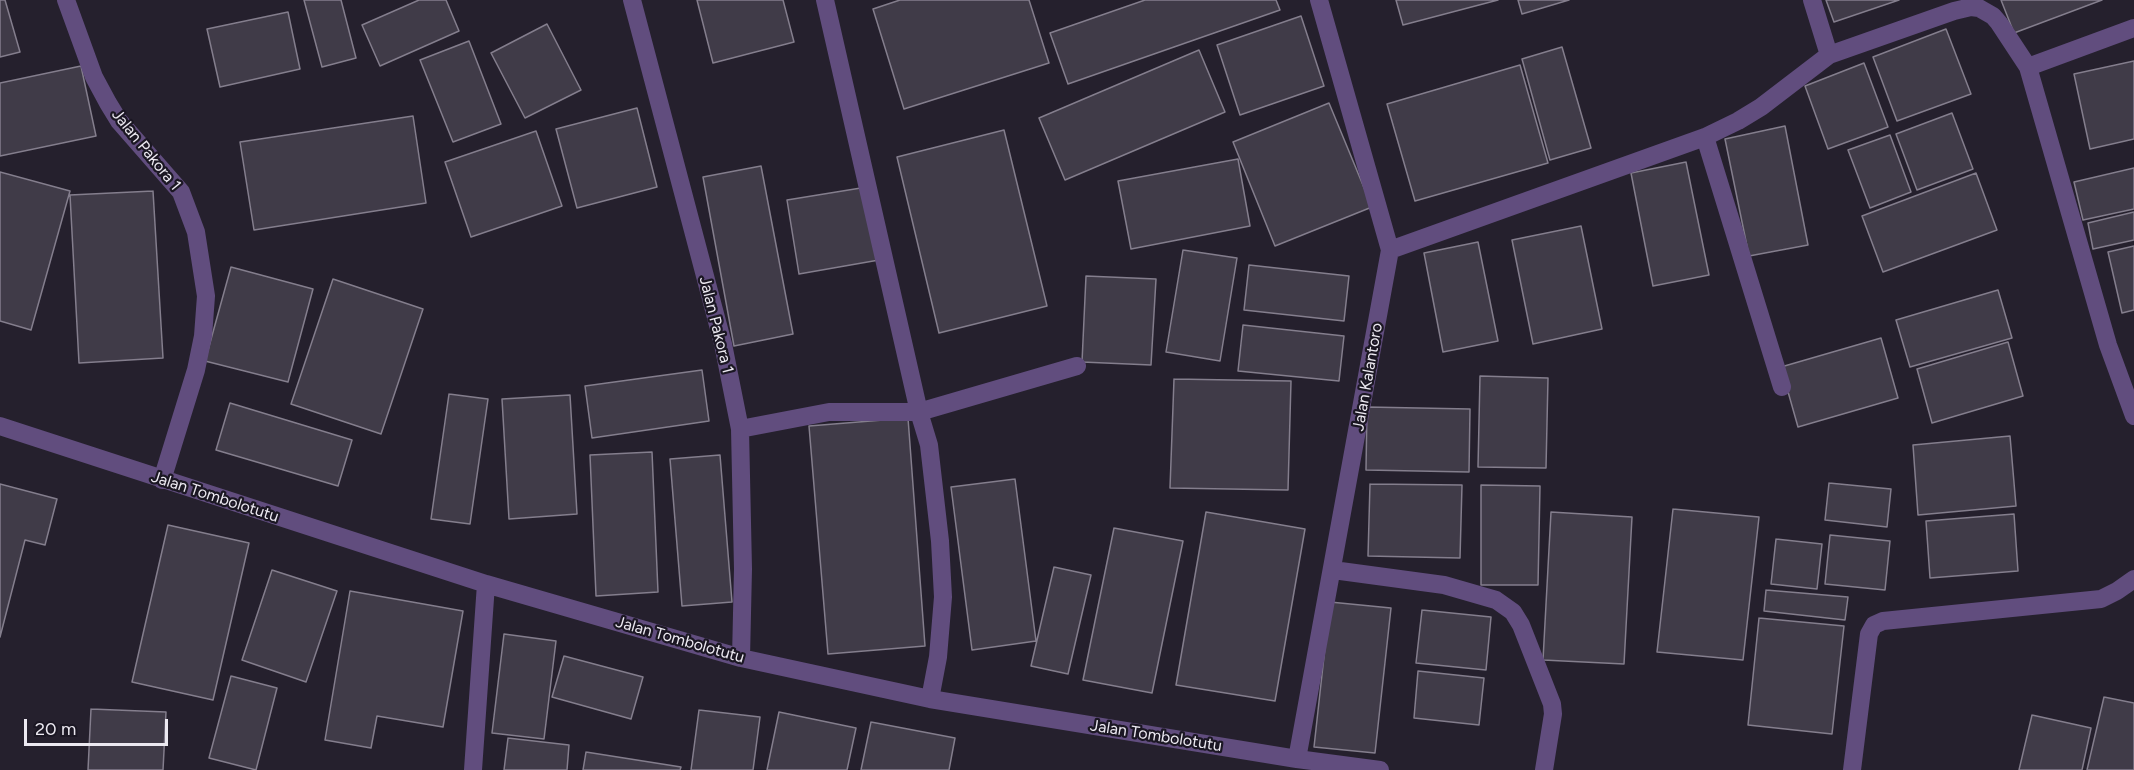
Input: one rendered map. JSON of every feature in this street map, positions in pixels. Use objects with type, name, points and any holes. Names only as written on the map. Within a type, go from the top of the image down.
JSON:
[{"type":"street","name":"Jalan Pakora 1","points":[[66,0],[94,77],[108,103],[119,121],[181,192],[196,232],[206,296],[203,336],[196,370],[162,480]]},
{"type":"street","name":"Jalan Pakora 1","points":[[633,0],[723,344],[740,429],[743,569],[741,658]]},
{"type":"street","points":[[825,0],[919,412],[929,446],[940,541],[943,597],[938,657],[930,699]]},
{"type":"street","name":"Jalan Kalantoro","points":[[1297,759],[1390,250],[1319,0]]},
{"type":"street","points":[[1812,0],[1829,55]]},
{"type":"street","points":[[1390,250],[1705,137],[1761,107],[1829,55],[1954,11],[1971,7],[1979,8],[1993,16],[2028,67],[2108,345],[2134,416]]},
{"type":"street","points":[[2028,67],[2134,28]]},
{"type":"street","points":[[1705,137],[1782,387]]},
{"type":"street","points":[[740,429],[830,412],[919,412],[1077,366]]},
{"type":"street","name":"Jalan Tombolotutu","points":[[0,426],[486,584],[741,658],[930,699],[1297,759],[1380,770]]},
{"type":"street","points":[[1333,570],[1444,585],[1496,600],[1513,612],[1521,625],[1552,704],[1553,714],[1544,770]]},
{"type":"street","points":[[1852,770],[1869,634],[1874,625],[1883,621],[2101,599],[2118,591],[2134,579]]},
{"type":"street","points":[[473,770],[486,584]]},
{"type":"building","points":[[0,0],[5,0],[20,52],[0,57]]},
{"type":"building","points":[[304,0],[341,0],[356,58],[322,67]]},
{"type":"building","points":[[419,0],[446,0],[459,31],[380,66],[362,25]]},
{"type":"building","points":[[697,0],[783,0],[794,42],[713,63]]},
{"type":"building","points":[[900,0],[1029,0],[1049,63],[904,109],[873,9]]},
{"type":"building","points":[[1145,0],[1276,0],[1280,10],[1068,84],[1050,33]]},
{"type":"building","points":[[1396,0],[1498,0],[1403,25]]},
{"type":"building","points":[[1518,0],[1569,0],[1522,14]]},
{"type":"building","points":[[1826,0],[1899,0],[1834,22]]},
{"type":"building","points":[[2001,0],[2102,0],[2014,33]]},
{"type":"building","points":[[288,12],[300,69],[220,87],[207,29]]},
{"type":"building","points":[[1301,16],[1324,86],[1240,115],[1217,45]]},
{"type":"building","points":[[547,24],[581,90],[525,118],[491,53]]},
{"type":"building","points":[[1946,29],[1971,94],[1897,121],[1873,57]]},
{"type":"building","points":[[469,41],[501,124],[453,142],[420,60]]},
{"type":"building","points":[[1562,47],[1591,148],[1550,160],[1522,59]]},
{"type":"building","points":[[1199,50],[1225,112],[1065,180],[1039,118]]},
{"type":"building","points":[[2134,61],[2134,139],[2090,149],[2074,74]]},
{"type":"building","points":[[1864,63],[1888,127],[1828,149],[1805,86]]},
{"type":"building","points":[[1520,65],[1548,163],[1415,201],[1387,104]]},
{"type":"building","points":[[81,66],[96,136],[0,156],[0,83]]},
{"type":"building","points":[[1329,103],[1372,207],[1275,246],[1233,142]]},
{"type":"building","points":[[637,108],[657,187],[577,208],[556,129]]},
{"type":"building","points":[[1952,113],[1973,169],[1917,190],[1896,134]]},
{"type":"building","points":[[413,116],[426,203],[254,230],[240,142]]},
{"type":"building","points":[[1785,126],[1808,245],[1749,256],[1725,139]]},
{"type":"building","points":[[1004,130],[1047,306],[939,333],[897,157]]},
{"type":"building","points":[[536,131],[562,206],[471,237],[445,162]]},
{"type":"building","points":[[1890,135],[1911,192],[1870,208],[1848,150]]},
{"type":"building","points":[[1238,159],[1250,226],[1131,249],[1118,181]]},
{"type":"building","points":[[1686,162],[1709,275],[1653,286],[1631,173]]},
{"type":"building","points":[[761,166],[793,334],[734,346],[703,177]]},
{"type":"building","points":[[2134,168],[2134,209],[2083,220],[2074,182]]},
{"type":"building","points":[[0,172],[70,191],[31,330],[0,321]]},
{"type":"building","points":[[1976,173],[1997,230],[1883,272],[1862,216]]},
{"type":"building","points":[[867,187],[879,260],[799,274],[787,200]]},
{"type":"building","points":[[153,191],[163,358],[79,363],[70,195]]},
{"type":"building","points":[[2134,212],[2134,240],[2093,249],[2088,223]]},
{"type":"building","points":[[1581,226],[1602,329],[1533,344],[1512,240]]},
{"type":"building","points":[[1478,242],[1498,341],[1443,352],[1424,253]]},
{"type":"building","points":[[2134,246],[2134,310],[2122,313],[2108,252]]},
{"type":"building","points":[[1183,250],[1237,258],[1220,361],[1166,352]]},
{"type":"building","points":[[1249,265],[1349,276],[1344,321],[1244,310]]},
{"type":"building","points":[[231,267],[313,289],[288,382],[205,361]]},
{"type":"building","points":[[1086,276],[1156,279],[1151,365],[1082,362]]},
{"type":"building","points":[[333,279],[423,309],[381,434],[291,404]]},
{"type":"building","points":[[1998,290],[2012,338],[1910,367],[1896,320]]},
{"type":"building","points":[[1243,325],[1344,336],[1339,381],[1238,371]]},
{"type":"building","points":[[1881,338],[1898,398],[1798,427],[1781,367]]},
{"type":"building","points":[[2008,342],[2023,396],[1932,423],[1917,369]]},
{"type":"building","points":[[702,370],[709,421],[592,438],[585,386]]},
{"type":"building","points":[[1480,376],[1548,378],[1546,468],[1478,467]]},
{"type":"building","points":[[1174,379],[1291,381],[1288,490],[1170,488]]},
{"type":"building","points":[[449,394],[488,399],[470,524],[431,519]]},
{"type":"building","points":[[570,395],[577,514],[509,519],[502,399]]},
{"type":"building","points":[[230,403],[352,440],[338,486],[216,450]]},
{"type":"building","points":[[1367,407],[1470,409],[1469,472],[1366,470]]},
{"type":"building","points":[[908,418],[925,646],[828,654],[809,426]]},
{"type":"building","points":[[2010,436],[2016,506],[1918,515],[1913,445]]},
{"type":"building","points":[[652,452],[658,592],[596,596],[590,455]]},
{"type":"building","points":[[720,455],[732,602],[682,606],[670,459]]},
{"type":"building","points":[[1015,479],[1036,641],[972,650],[951,487]]},
{"type":"building","points":[[1829,483],[1891,489],[1887,527],[1825,520]]},
{"type":"building","points":[[0,484],[57,499],[45,545],[25,540],[0,637]]},
{"type":"building","points":[[1370,484],[1462,485],[1460,558],[1368,556]]},
{"type":"building","points":[[1481,485],[1540,486],[1538,585],[1481,585]]},
{"type":"building","points":[[1673,509],[1759,517],[1743,660],[1657,652]]},
{"type":"building","points":[[1206,512],[1305,529],[1275,701],[1176,685]]},
{"type":"building","points":[[1551,512],[1632,517],[1624,664],[1543,660]]},
{"type":"building","points":[[2014,514],[2018,571],[1930,578],[1926,521]]},
{"type":"building","points":[[168,525],[249,543],[213,700],[132,682]]},
{"type":"building","points":[[1114,528],[1183,541],[1152,693],[1083,680]]},
{"type":"building","points":[[1830,535],[1890,541],[1885,590],[1825,584]]},
{"type":"building","points":[[1776,539],[1822,544],[1817,589],[1771,584]]},
{"type":"building","points":[[1054,567],[1091,575],[1068,674],[1031,666]]},
{"type":"building","points":[[272,570],[337,591],[306,682],[242,660]]},
{"type":"building","points":[[1766,590],[1848,597],[1845,620],[1764,611]]},
{"type":"building","points":[[350,591],[463,611],[443,727],[377,716],[371,748],[325,740]]},
{"type":"building","points":[[1330,602],[1391,608],[1375,753],[1314,747]]},
{"type":"building","points":[[1422,610],[1491,617],[1486,670],[1416,663]]},
{"type":"building","points":[[1759,618],[1844,626],[1832,734],[1748,725]]},
{"type":"building","points":[[504,634],[556,641],[544,739],[492,733]]},
{"type":"building","points":[[564,656],[643,677],[631,719],[552,697]]},
{"type":"building","points":[[1418,671],[1484,678],[1479,725],[1414,718]]},
{"type":"building","points":[[231,676],[277,688],[256,770],[209,758]]},
{"type":"building","points":[[2104,697],[2134,703],[2134,770],[2087,770]]},
{"type":"building","points":[[91,709],[166,712],[163,770],[88,770]]},
{"type":"building","points":[[699,710],[760,717],[753,770],[691,770]]},
{"type":"building","points":[[779,712],[856,728],[847,770],[767,770]]},
{"type":"building","points":[[2032,715],[2091,728],[2082,770],[2019,770]]},
{"type":"building","points":[[871,722],[955,738],[949,770],[861,770]]},
{"type":"building","points":[[508,738],[569,745],[567,770],[504,770]]},
{"type":"building","points":[[586,752],[681,767],[680,770],[583,770]]}]
